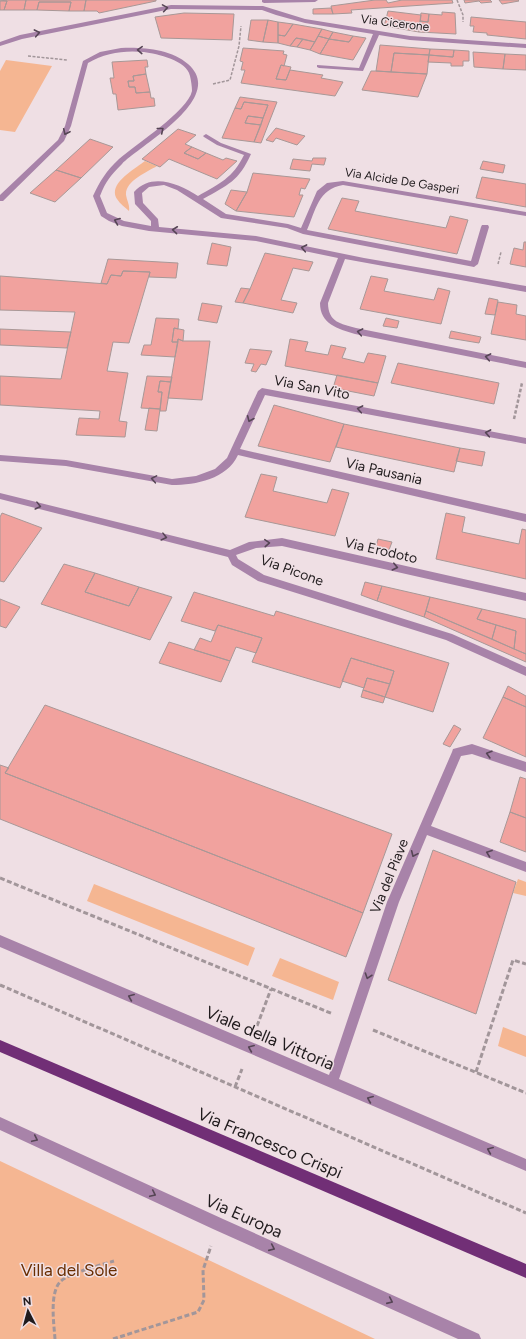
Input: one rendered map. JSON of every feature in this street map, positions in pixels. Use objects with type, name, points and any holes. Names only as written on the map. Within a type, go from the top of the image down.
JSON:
[{"type":"main road","name":"Via Francesco Crispi","points":[[0,1046],[526,1271]]},
{"type":"street","points":[[0,44],[20,36],[172,7],[263,8],[263,0],[315,0]]},
{"type":"street","name":"Via Cicerone","points":[[263,8],[278,14],[305,21],[410,38],[526,46]]},
{"type":"street","points":[[318,66],[361,70],[377,33]]},
{"type":"street","points":[[0,199],[61,141],[68,126],[85,62],[115,51],[150,51],[172,57],[182,62],[190,69],[194,76],[195,86],[187,106],[177,117],[109,171],[99,184],[97,200],[104,214],[109,218],[116,222],[134,226],[245,237],[526,289]]},
{"type":"street","points":[[198,199],[228,182],[241,169],[248,154],[219,144],[206,136]]},
{"type":"street","points":[[155,228],[154,221],[139,204],[138,192],[141,188],[147,185],[164,183],[180,188],[224,216],[288,226],[303,232],[474,264],[485,227]]},
{"type":"street","name":"Via Alcide De Gasperi","points":[[303,232],[320,193],[330,185],[343,183],[526,214]]},
{"type":"street","points":[[342,256],[324,303],[326,315],[336,326],[354,331],[526,365]]},
{"type":"street","name":"Via San Vito","points":[[0,458],[66,463],[172,482],[200,480],[223,469],[231,460],[262,391],[526,441]]},
{"type":"street","name":"Via Pausania","points":[[236,451],[526,518]]},
{"type":"street","points":[[0,496],[231,554]]},
{"type":"street","name":"Via Erodoto","points":[[231,554],[240,547],[252,544],[282,542],[526,597]]},
{"type":"street","name":"Via Picone","points":[[231,554],[235,562],[262,578],[449,637],[526,672]]},
{"type":"street","name":"Via del Piave","points":[[332,1083],[393,902],[457,752],[472,749],[526,767]]},
{"type":"street","points":[[425,829],[526,866]]},
{"type":"street","name":"Viale della Vittoria","points":[[0,941],[526,1165]]},
{"type":"street","name":"Via Europa","points":[[0,1123],[218,1224],[474,1339]]},
{"type":"path","points":[[457,0],[463,15],[464,41]]},
{"type":"path","points":[[230,80],[239,46],[242,7]]},
{"type":"path","points":[[23,56],[85,62]]},
{"type":"path","points":[[510,437],[523,380]]},
{"type":"path","points":[[0,878],[526,1093]]},
{"type":"path","points":[[476,1072],[513,960],[526,964]]},
{"type":"path","points":[[0,985],[526,1213]]},
{"type":"path","points":[[113,1339],[198,1312],[204,1304],[205,1290],[203,1270],[218,1224]]},
{"type":"path","points":[[55,1339],[53,1313],[54,1296],[61,1282],[86,1270],[114,1261]]},
{"type":"green space","points":[[6,60],[52,66],[15,132],[0,130],[0,71]]},
{"type":"green space","points":[[145,161],[157,166],[137,178],[129,185],[126,195],[129,211],[117,199],[115,193],[116,188],[124,177]]},
{"type":"green space","points":[[518,879],[526,882],[526,896],[513,893]]},
{"type":"green space","points":[[94,884],[255,948],[248,966],[87,901]]},
{"type":"green space","points":[[280,958],[339,982],[333,1000],[272,976]]},
{"type":"green space","points":[[503,1027],[526,1036],[526,1057],[498,1046]]},
{"type":"green space","name":"Villa del Sole","points":[[0,1161],[375,1339],[0,1339]]},
{"type":"building","points":[[0,0],[26,0],[24,10],[4,10],[7,1]]},
{"type":"building","points":[[26,0],[86,0],[84,11],[69,11],[71,2],[39,2],[37,10],[24,10]]},
{"type":"building","points":[[86,0],[156,1],[99,13],[97,11],[84,11]]},
{"type":"building","points":[[386,0],[388,3],[402,0],[452,0],[453,3],[351,10],[352,13],[333,14],[331,6]]},
{"type":"building","points":[[464,0],[490,0],[492,2],[481,3],[479,1],[465,3]]},
{"type":"building","points":[[499,0],[518,0],[519,1],[502,4]]},
{"type":"building","points":[[0,1],[7,1],[4,10],[0,10]]},
{"type":"building","points":[[39,2],[71,2],[69,11],[37,10]]},
{"type":"building","points":[[331,8],[333,14],[313,14],[313,9]]},
{"type":"building","points":[[388,11],[421,15],[419,32],[402,29],[405,21],[386,19]]},
{"type":"building","points":[[442,12],[455,13],[456,34],[419,32],[420,21],[428,22],[429,14],[442,15]]},
{"type":"building","points":[[184,13],[234,14],[232,40],[161,38],[155,17]]},
{"type":"building","points":[[421,13],[429,14],[428,22],[420,21]]},
{"type":"building","points":[[471,17],[526,22],[526,39],[473,32],[474,26],[470,26]]},
{"type":"building","points":[[386,19],[405,21],[402,29],[384,26]]},
{"type":"building","points":[[251,20],[268,20],[263,42],[248,40]]},
{"type":"building","points":[[268,20],[278,22],[278,43],[263,42]]},
{"type":"building","points":[[278,22],[293,24],[285,36],[278,35]]},
{"type":"building","points":[[293,24],[322,29],[315,42],[296,38],[290,46],[278,43],[278,35],[285,36]]},
{"type":"building","points":[[322,29],[333,32],[329,39],[318,36]]},
{"type":"building","points":[[333,32],[353,36],[349,42],[329,39]]},
{"type":"building","points":[[318,36],[329,39],[320,54],[310,50]]},
{"type":"building","points":[[353,36],[366,38],[353,60],[320,54],[329,39],[349,42]]},
{"type":"building","points":[[296,38],[303,39],[297,47],[290,46]]},
{"type":"building","points":[[303,39],[315,42],[310,50],[297,47]]},
{"type":"building","points":[[380,45],[430,49],[429,55],[394,53],[391,72],[376,71]]},
{"type":"building","points":[[243,48],[284,51],[283,54],[287,55],[284,66],[281,65],[276,79],[286,80],[290,70],[323,75],[321,78],[343,82],[335,96],[241,83],[245,70],[241,70],[243,62],[240,61]]},
{"type":"building","points":[[430,49],[454,50],[453,57],[429,55]]},
{"type":"building","points":[[454,50],[469,51],[469,61],[463,61],[463,66],[451,66],[451,63],[428,62],[429,55],[453,57]]},
{"type":"building","points":[[473,52],[505,54],[503,69],[474,67]]},
{"type":"building","points":[[394,53],[429,55],[427,74],[391,72]]},
{"type":"building","points":[[505,54],[526,55],[526,70],[503,69]]},
{"type":"building","points":[[147,60],[148,67],[145,67],[146,74],[133,76],[134,81],[128,81],[129,87],[135,87],[136,93],[150,92],[151,98],[154,98],[155,106],[118,110],[116,94],[113,94],[110,78],[114,78],[112,62]]},
{"type":"building","points":[[281,65],[291,67],[286,80],[276,79]]},
{"type":"building","points":[[371,71],[427,74],[418,97],[362,90]]},
{"type":"building","points":[[146,74],[150,92],[136,93],[135,87],[129,87],[128,81],[134,81],[133,76]]},
{"type":"building","points":[[240,97],[277,102],[261,143],[254,142],[268,105],[244,102],[241,109],[235,108]]},
{"type":"building","points":[[244,102],[268,105],[263,118],[248,116],[245,123],[261,125],[254,142],[222,138],[235,108],[241,109]]},
{"type":"building","points":[[248,116],[263,118],[261,125],[245,123]]},
{"type":"building","points":[[276,128],[305,136],[297,145],[276,138],[273,142],[266,140]]},
{"type":"building","points":[[178,129],[196,135],[185,144],[192,147],[184,153],[198,159],[206,153],[223,160],[226,158],[237,161],[217,179],[169,159],[160,167],[142,159]]},
{"type":"building","points":[[90,139],[113,147],[81,178],[56,170]]},
{"type":"building","points":[[192,147],[206,153],[198,159],[184,153]]},
{"type":"building","points":[[313,158],[326,158],[324,165],[312,164],[310,171],[290,169],[293,159],[312,161]]},
{"type":"building","points":[[483,161],[505,165],[503,173],[480,169]]},
{"type":"building","points":[[56,170],[81,178],[55,202],[30,193]]},
{"type":"building","points":[[253,173],[310,179],[305,189],[301,188],[299,195],[303,195],[294,217],[236,211],[247,192]]},
{"type":"building","points":[[482,177],[526,184],[526,207],[476,198]]},
{"type":"building","points":[[231,190],[247,192],[236,211],[225,204]]},
{"type":"building","points":[[342,198],[359,201],[355,211],[446,228],[450,216],[468,220],[457,254],[328,229]]},
{"type":"building","points":[[524,242],[526,242],[526,267],[510,264],[514,248],[523,250]]},
{"type":"building","points":[[212,243],[231,247],[227,266],[207,264]]},
{"type":"building","points":[[265,253],[313,262],[309,271],[293,268],[281,300],[297,303],[293,313],[243,303]]},
{"type":"building","points":[[108,259],[178,263],[176,278],[149,277],[150,272],[123,271],[121,276],[111,275],[107,284],[101,283]]},
{"type":"building","points":[[123,271],[150,272],[129,343],[113,342],[107,371],[128,373],[119,421],[127,422],[125,437],[76,435],[79,418],[99,419],[100,411],[0,405],[0,376],[61,379],[75,312],[0,310],[0,276],[107,284],[111,275],[121,276]]},
{"type":"building","points":[[371,276],[388,279],[384,291],[434,300],[438,288],[450,291],[441,324],[360,309]]},
{"type":"building","points":[[241,288],[250,289],[243,303],[235,302]]},
{"type":"building","points":[[489,298],[498,300],[495,315],[485,314]]},
{"type":"building","points":[[498,302],[517,305],[516,314],[526,316],[526,340],[491,334]]},
{"type":"building","points":[[202,303],[222,306],[217,323],[198,320]]},
{"type":"building","points":[[156,318],[179,319],[178,329],[174,328],[172,342],[178,342],[175,357],[141,355],[144,345],[151,345]]},
{"type":"building","points":[[386,318],[399,321],[397,328],[383,326]]},
{"type":"building","points":[[174,328],[184,330],[183,341],[178,339],[178,342],[172,342]]},
{"type":"building","points":[[0,329],[71,332],[67,348],[0,345]]},
{"type":"building","points":[[451,331],[481,337],[479,343],[449,338]]},
{"type":"building","points":[[178,339],[183,341],[210,341],[202,400],[168,398]]},
{"type":"building","points":[[290,339],[308,342],[305,351],[328,355],[331,345],[346,348],[342,358],[364,363],[368,353],[386,356],[378,383],[285,366]]},
{"type":"building","points":[[250,349],[272,351],[266,365],[261,364],[256,372],[251,371],[254,364],[245,363]]},
{"type":"building","points":[[398,363],[499,383],[494,404],[391,383]]},
{"type":"building","points":[[337,375],[378,383],[374,396],[333,388]]},
{"type":"building","points":[[147,376],[172,377],[171,382],[160,381],[158,392],[162,392],[160,409],[141,408]]},
{"type":"building","points":[[160,381],[171,382],[166,411],[160,411],[162,392],[158,392]]},
{"type":"building","points":[[274,405],[344,424],[330,462],[258,446]]},
{"type":"building","points":[[149,408],[160,409],[157,431],[145,430]]},
{"type":"building","points":[[344,424],[460,448],[454,472],[336,447]]},
{"type":"building","points":[[460,448],[485,452],[482,466],[456,461]]},
{"type":"building","points":[[261,474],[277,477],[273,491],[327,503],[332,489],[349,493],[335,536],[245,517]]},
{"type":"building","points":[[2,513],[42,528],[4,582],[0,581],[0,517]]},
{"type":"building","points":[[446,513],[465,517],[462,532],[519,544],[522,529],[526,530],[526,579],[436,559]]},
{"type":"building","points":[[378,539],[392,542],[389,550],[376,546]]},
{"type":"building","points":[[64,564],[95,573],[85,592],[129,606],[139,587],[172,597],[150,640],[41,604]]},
{"type":"building","points":[[95,573],[139,587],[129,606],[85,592]]},
{"type":"building","points":[[365,582],[382,586],[377,601],[361,595]]},
{"type":"building","points":[[382,586],[430,597],[424,617],[377,601]]},
{"type":"building","points":[[194,592],[274,616],[276,611],[449,663],[433,712],[385,697],[394,671],[351,658],[340,688],[252,662],[262,638],[218,625],[215,631],[181,621]]},
{"type":"building","points":[[430,597],[482,609],[477,619],[496,625],[492,639],[426,611]]},
{"type":"building","points":[[0,599],[20,607],[6,628],[0,626]]},
{"type":"building","points":[[482,609],[526,619],[526,654],[514,649],[516,631],[477,619]]},
{"type":"building","points":[[426,611],[526,654],[526,662],[424,617]]},
{"type":"building","points":[[218,625],[262,638],[256,653],[236,647],[230,661],[194,650],[200,638],[211,642]]},
{"type":"building","points":[[496,625],[516,631],[514,649],[492,639]]},
{"type":"building","points":[[169,642],[230,661],[221,682],[159,663]]},
{"type":"building","points":[[351,658],[394,671],[390,684],[367,678],[364,688],[342,681]]},
{"type":"building","points":[[367,678],[390,684],[385,697],[363,690]]},
{"type":"building","points":[[508,686],[526,696],[526,707],[503,697]]},
{"type":"building","points":[[363,690],[385,697],[383,703],[361,697]]},
{"type":"building","points":[[503,697],[526,707],[526,757],[483,738]]},
{"type":"building","points":[[45,705],[392,834],[363,913],[5,773]]},
{"type":"building","points":[[454,725],[461,729],[450,747],[443,744]]},
{"type":"building","points":[[0,765],[9,768],[5,773],[363,913],[346,957],[0,819]]},
{"type":"building","points":[[520,777],[526,779],[526,818],[510,812]]},
{"type":"building","points":[[510,812],[526,818],[526,852],[500,842]]},
{"type":"building","points":[[433,850],[516,882],[476,1014],[388,980]]}]
